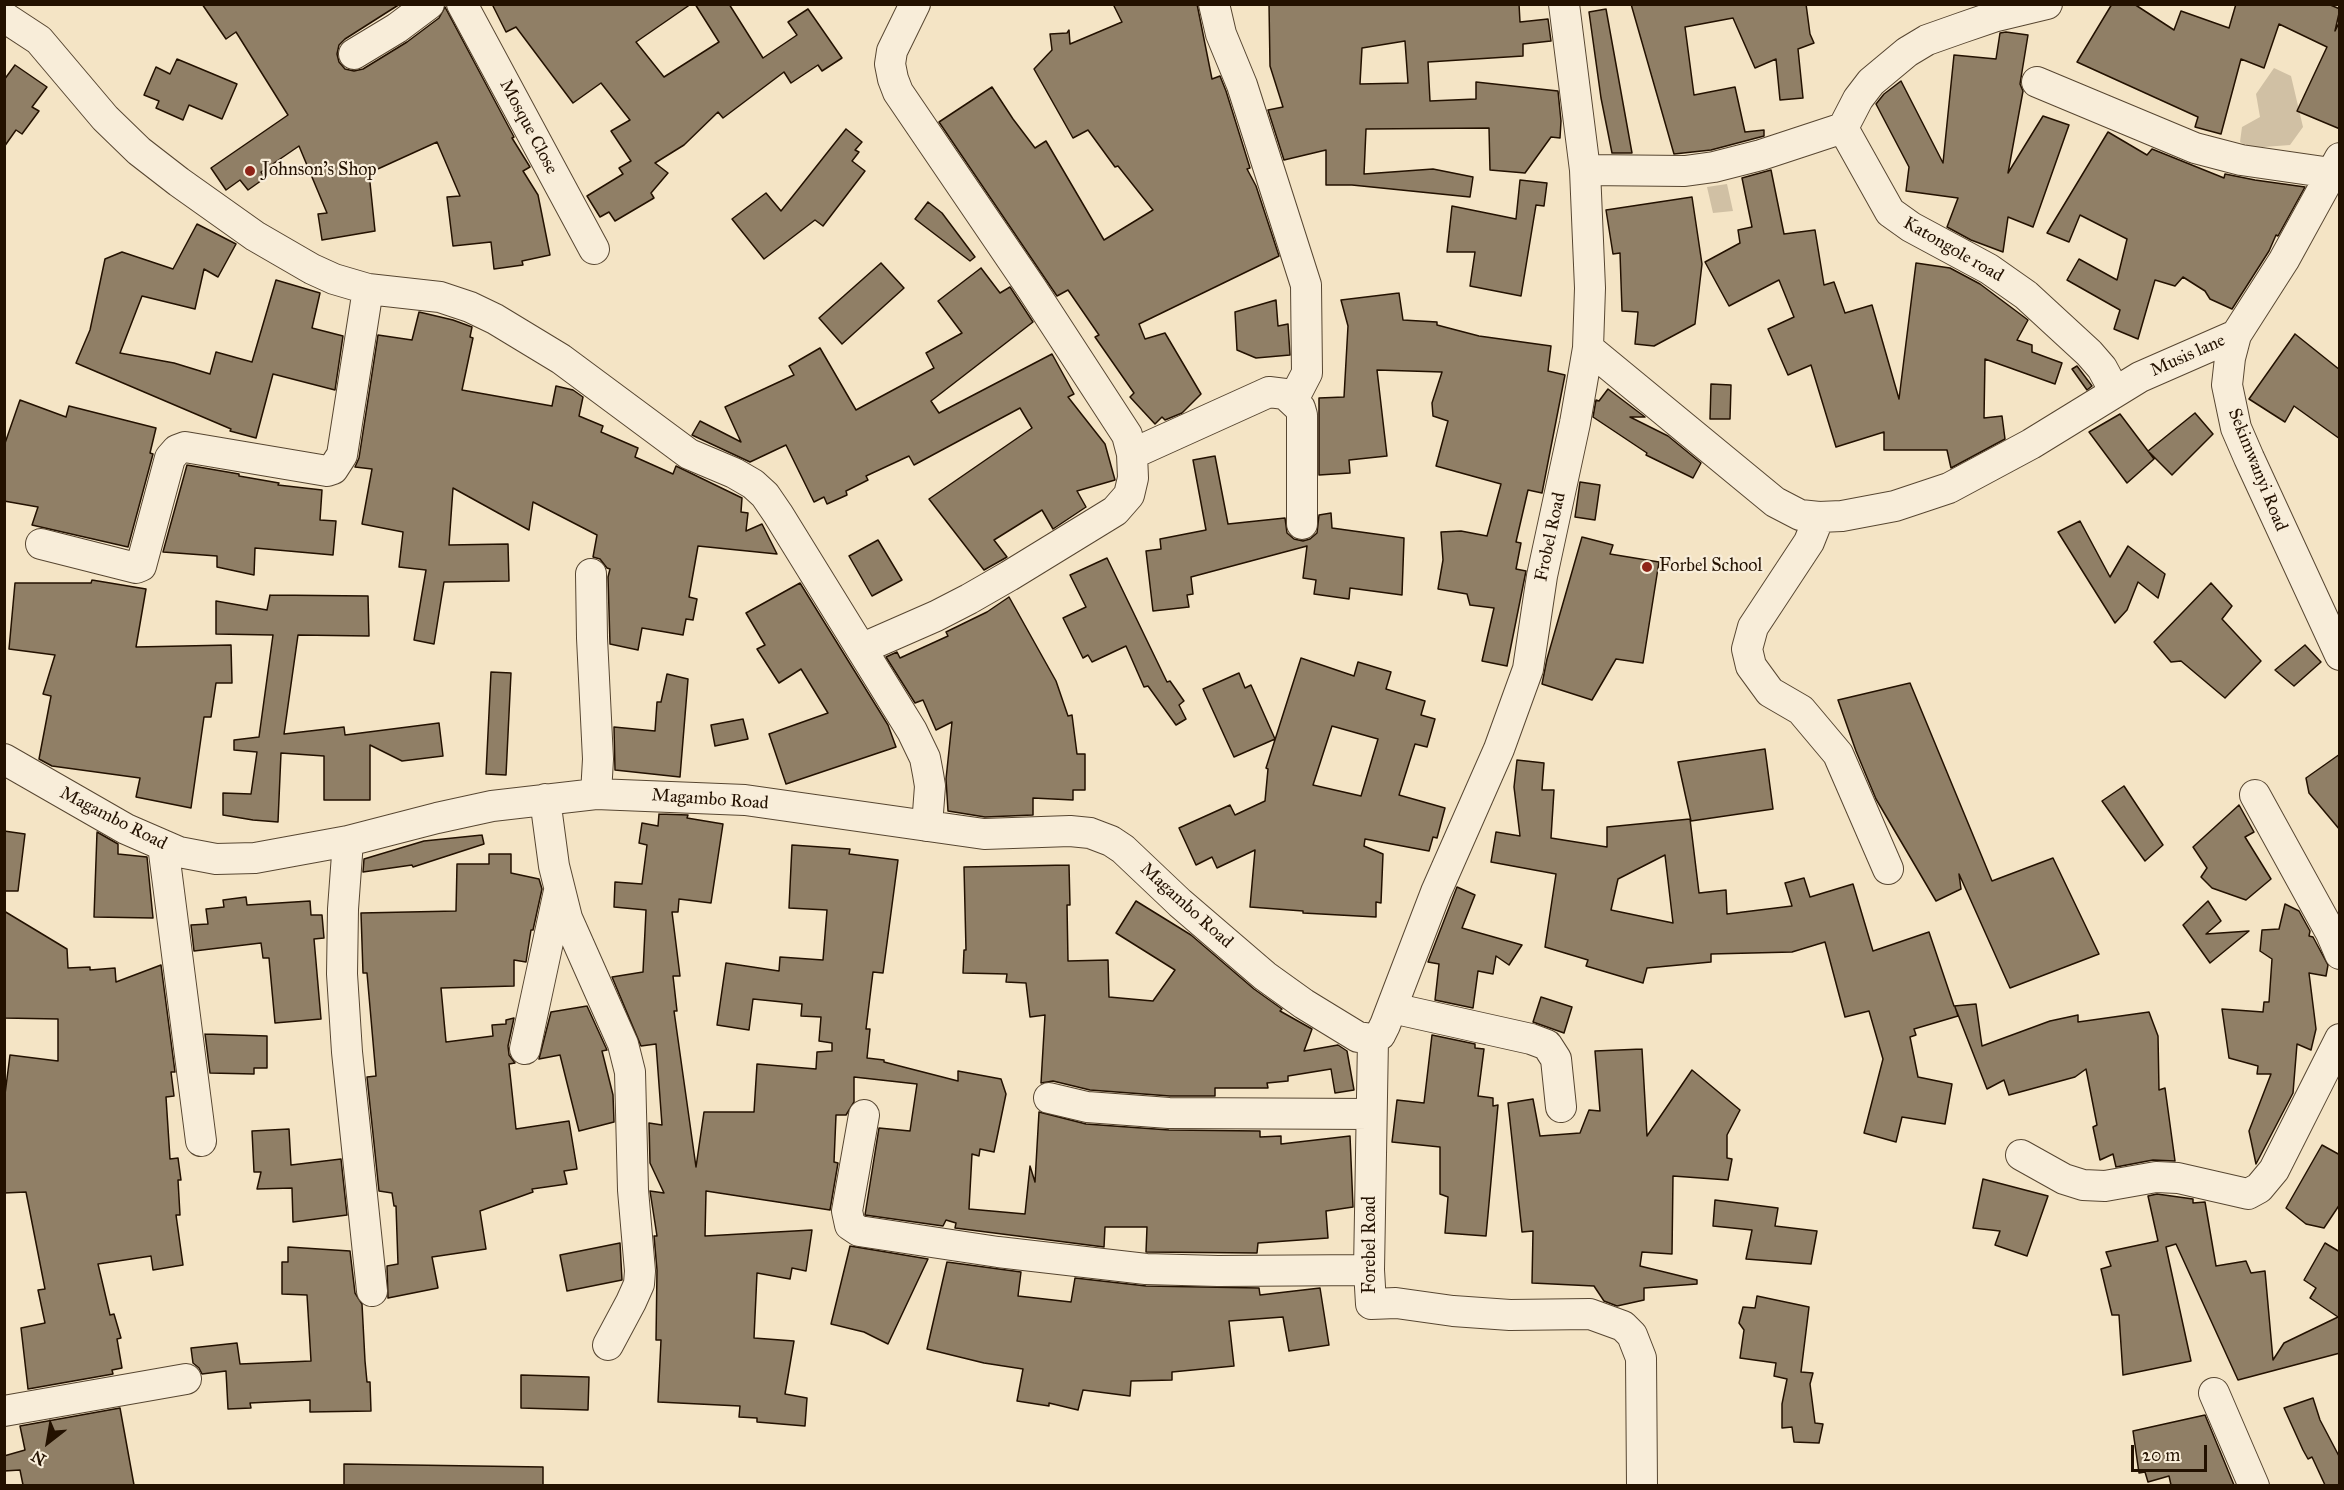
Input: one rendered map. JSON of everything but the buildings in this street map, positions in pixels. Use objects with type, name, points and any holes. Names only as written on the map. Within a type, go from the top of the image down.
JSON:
[{"type":"street","points":[[354,54],[397,28],[429,4]]},
{"type":"street","name":"Mosque Close","points":[[462,4],[594,249]]},
{"type":"street","points":[[862,648],[969,599],[1115,511],[1129,495],[1133,478],[1132,454],[1127,435],[1032,289],[898,92],[892,79],[890,64],[892,51],[915,4]]},
{"type":"street","points":[[1214,4],[1221,34],[1242,85],[1306,285],[1307,373],[1293,400]]},
{"type":"street","name":"Frobel Road","points":[[1373,1039],[1380,1035],[1392,1008],[1436,892],[1499,749],[1528,669],[1542,576],[1560,500],[1588,348],[1590,288],[1585,170],[1564,4]]},
{"type":"street","points":[[1585,170],[1685,171],[1714,167],[1843,128],[1870,82],[1907,52],[1927,40],[1993,17],[2047,4]]},
{"type":"street","points":[[4,17],[39,40],[105,118],[139,151],[255,236],[286,255],[334,279],[368,289],[440,297],[470,307],[495,319],[561,359],[689,454],[734,473],[753,484],[765,495],[778,514],[912,731],[925,758],[930,786],[927,826]]},
{"type":"street","points":[[2037,82],[2195,148],[2241,160],[2335,166]]},
{"type":"street","name":"Katongole road","points":[[1843,128],[1890,212],[1911,227],[1989,269],[2026,295],[2089,353],[2102,368],[2128,385]]},
{"type":"street","name":"Sekimwanyi Road","points":[[2335,166],[2284,260],[2236,335],[2230,358],[2227,385],[2236,428],[2277,522],[2340,655]]},
{"type":"street","points":[[41,544],[136,568],[141,566],[170,458],[177,450],[185,447],[327,471],[333,469],[342,455],[368,289]]},
{"type":"street","name":"Musis lane","points":[[1588,348],[1775,502],[1800,514],[1819,517],[1842,516],[1895,506],[1949,488],[2031,444],[2128,385],[2236,335]]},
{"type":"street","points":[[1132,454],[1269,392],[1286,394],[1300,408],[1302,415],[1302,524]]},
{"type":"street","points":[[1819,517],[1809,542],[1753,627],[1747,650],[1751,666],[1770,692],[1801,710],[1838,754],[1888,868]]},
{"type":"street","points":[[591,574],[598,759],[596,794]]},
{"type":"street","name":"Magambo Road","points":[[4,759],[126,829],[179,852],[216,859],[245,858],[348,841],[436,818],[545,799],[596,794],[745,800],[984,834],[1070,831],[1090,833],[1111,841],[1123,849],[1180,903],[1265,975],[1304,1004],[1358,1037],[1373,1039]]},
{"type":"street","points":[[2255,795],[2340,954]]},
{"type":"street","points":[[545,799],[559,891],[567,918],[623,1044],[630,1072],[633,1190],[640,1270],[639,1284],[632,1302],[608,1345]]},
{"type":"street","points":[[348,841],[343,909],[342,974],[346,1052],[372,1291]]},
{"type":"street","points":[[163,845],[201,1141]]},
{"type":"street","points":[[525,1049],[559,891]]},
{"type":"street","points":[[1392,1008],[1531,1039],[1547,1045],[1556,1059],[1561,1107]]},
{"type":"street","name":"Forebel Road","points":[[1373,1039],[1369,1270],[1371,1304],[1396,1303],[1453,1311],[1510,1315],[1590,1314],[1623,1326],[1632,1335],[1641,1358],[1642,1485]]},
{"type":"street","points":[[2021,1155],[2064,1179],[2083,1185],[2105,1186],[2156,1177],[2178,1178],[2247,1194],[2259,1188],[2274,1170],[2340,1039]]},
{"type":"street","points":[[1049,1098],[1087,1107],[1149,1112],[1371,1114]]},
{"type":"street","points":[[864,1114],[847,1211],[850,1225],[859,1231],[998,1252],[1146,1269],[1369,1270]]},
{"type":"street","points":[[4,1411],[186,1379]]},
{"type":"street","points":[[2214,1393],[2254,1485]]},
{"type":"shaded area","points":[[2274,68],[2291,76],[2303,127],[2290,145],[2251,148],[2240,142],[2242,127],[2260,117],[2256,94]]},
{"type":"shaded area","points":[[1727,184],[1733,211],[1713,213],[1707,187]]},
{"type":"place","name":"Johnson's Shop","points":[[250,171]]},
{"type":"place","name":"Forbel School","points":[[1647,567]]}]
